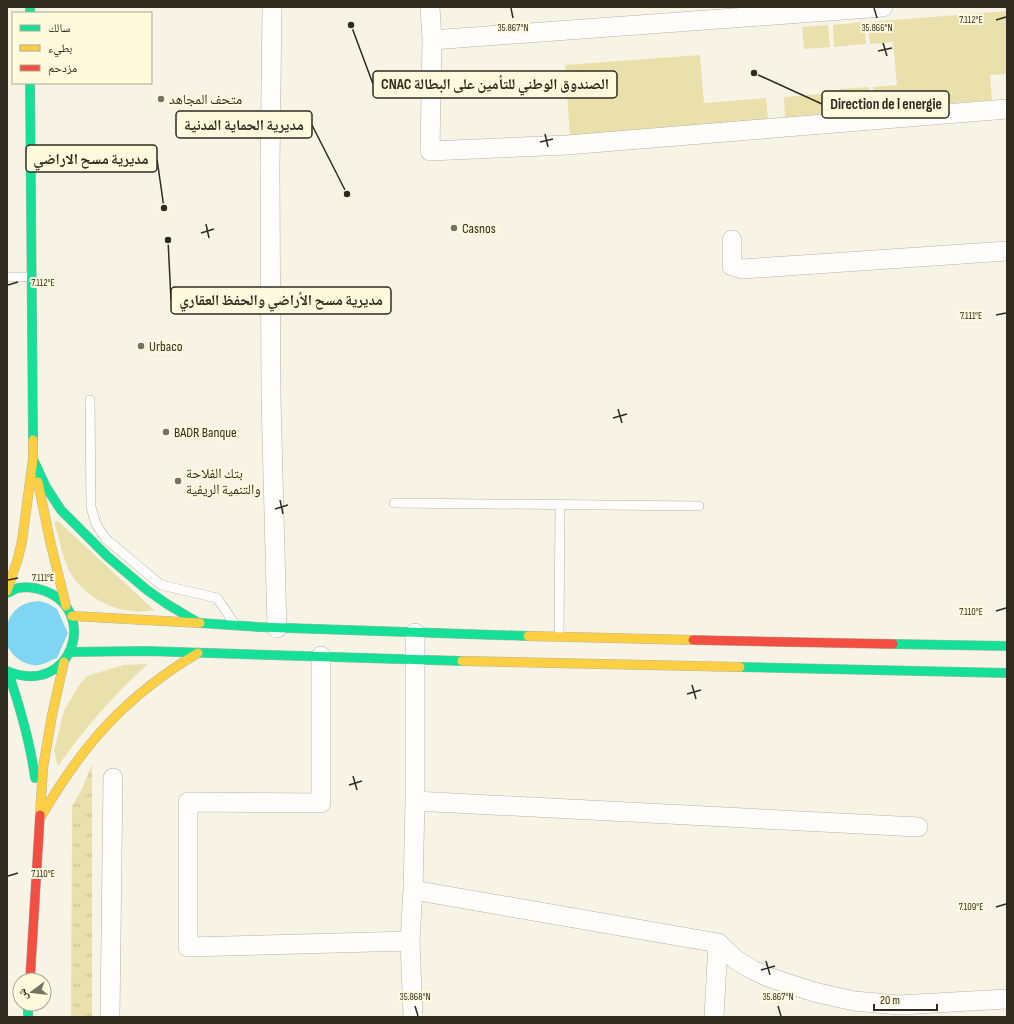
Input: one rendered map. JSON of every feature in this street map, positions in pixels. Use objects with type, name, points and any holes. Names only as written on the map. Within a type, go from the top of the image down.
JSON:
[{"type":"main road","points":[[7,592],[22,541],[33,460],[30,84]]},
{"type":"main road","points":[[33,460],[50,541],[66,606]]},
{"type":"main road","points":[[33,460],[46,487],[62,510],[89,538],[147,590],[199,623]]},
{"type":"main road","points":[[7,592],[18,588],[31,587],[45,590],[56,596],[66,606],[72,616],[75,628],[71,652],[64,662],[52,672],[38,677],[22,677],[7,672]]},
{"type":"main road","points":[[72,616],[277,628],[416,633],[1007,646]]},
{"type":"main road","points":[[71,652],[146,651],[415,660],[1007,673]]},
{"type":"main road","points":[[39,822],[69,771],[86,747],[106,725],[149,686],[173,668],[198,653]]},
{"type":"main road","points":[[30,972],[43,768],[52,714],[64,662]]},
{"type":"main road","points":[[7,672],[24,720],[30,745],[39,822]]},
{"type":"street","points":[[272,7],[270,159],[271,398],[277,628]]},
{"type":"street","points":[[430,7],[432,40],[430,151],[567,146],[1007,109]]},
{"type":"street","points":[[432,40],[883,7]]},
{"type":"street","points":[[732,240],[732,266],[742,269],[1007,251]]},
{"type":"street","points":[[413,1017],[410,941],[415,801],[416,633]]},
{"type":"street","points":[[321,656],[321,803],[188,802],[188,947],[410,941]]},
{"type":"street","points":[[110,1017],[113,778]]},
{"type":"street","points":[[415,801],[918,827]]},
{"type":"street","points":[[413,890],[718,943],[736,960],[768,977],[814,992],[847,999],[876,1003],[899,1004],[1007,999]]},
{"type":"street","points":[[714,1017],[718,943]]},
{"type":"lane","points":[[7,277],[32,277]]},
{"type":"lane","points":[[90,400],[92,507],[96,524],[106,538],[161,585],[217,598],[235,625]]},
{"type":"lane","points":[[394,503],[698,506]]},
{"type":"lane","points":[[559,637],[560,505]]},
{"type":"green space","points":[[1007,11],[1007,74],[990,75],[992,100],[875,109],[873,87],[897,85],[893,42],[870,44],[868,22]]},
{"type":"green space","points":[[864,22],[866,44],[834,47],[833,25]]},
{"type":"green space","points":[[828,25],[830,47],[804,49],[802,27]]},
{"type":"green space","points":[[700,55],[704,103],[766,98],[768,120],[570,136],[565,65]]},
{"type":"green space","points":[[869,87],[871,110],[841,112],[839,89]]},
{"type":"green space","points":[[832,93],[834,116],[785,119],[784,97]]},
{"type":"green space","points":[[58,521],[154,610],[128,611],[115,608],[92,596],[82,587],[73,577],[67,566],[54,522]]},
{"type":"green space","points":[[148,664],[123,687],[100,712],[58,766],[54,751],[64,711],[80,684],[87,676],[124,665]]},
{"type":"green space","points":[[92,764],[92,1017],[71,1017],[72,806],[82,789]]},
{"type":"water","points":[[39,601],[49,604],[57,609],[68,633],[57,658],[34,665],[20,660],[9,649],[7,643],[7,627],[10,617],[20,606],[30,602]]},
{"type":"traffic: fast","points":[[30,7],[30,12]]},
{"type":"traffic: fast","points":[[30,84],[33,440]]},
{"type":"traffic: fast","points":[[33,459],[46,487],[61,510],[108,557],[147,590],[197,622]]},
{"type":"traffic: fast","points":[[7,593],[17,588],[25,587],[45,591],[62,602],[71,616],[74,633],[71,649],[62,663],[48,673],[29,676],[7,671]]},
{"type":"traffic: fast","points":[[200,623],[258,627],[528,636]]},
{"type":"traffic: fast","points":[[893,644],[1007,646]]},
{"type":"traffic: fast","points":[[71,652],[146,651],[462,661]]},
{"type":"traffic: fast","points":[[740,667],[1007,673]]},
{"type":"traffic: fast","points":[[8,672],[24,724],[35,778]]},
{"type":"traffic: fast","points":[[28,1012],[28,1017]]},
{"type":"traffic: slow","points":[[7,591],[22,541],[33,459],[33,440]]},
{"type":"traffic: slow","points":[[38,482],[50,541],[66,606]]},
{"type":"traffic: slow","points":[[72,616],[200,623]]},
{"type":"traffic: slow","points":[[528,636],[693,640]]},
{"type":"traffic: slow","points":[[42,815],[74,766],[109,723],[149,686],[198,653]]},
{"type":"traffic: slow","points":[[462,661],[740,667]]},
{"type":"traffic: slow","points":[[40,815],[43,768],[52,715],[64,662]]},
{"type":"traffic: jam","points":[[693,640],[893,644]]},
{"type":"traffic: jam","points":[[30,972],[40,815]]},
{"type":"place","name":"CNAC الصندوق الوطني للتأمين على البطالة","points":[[351,25]]},
{"type":"place","name":"Direction de l energie","points":[[754,73]]},
{"type":"place","name":"متحف المجاهد","points":[[161,99]]},
{"type":"place","name":"مديرية الحماية المدنية","points":[[347,194]]},
{"type":"place","name":"مديرية مسح الاراضي","points":[[164,208]]},
{"type":"place","name":"Casnos","points":[[454,228]]},
{"type":"place","name":"مديرية مسح الأراضي والحفظ العقاري","points":[[168,240]]},
{"type":"place","name":"Urbaco","points":[[141,346]]},
{"type":"place","name":"BADR Banque","points":[[166,432]]},
{"type":"place","name":"بتك الفلاحة والتنمية الريفية","points":[[178,481]]}]
